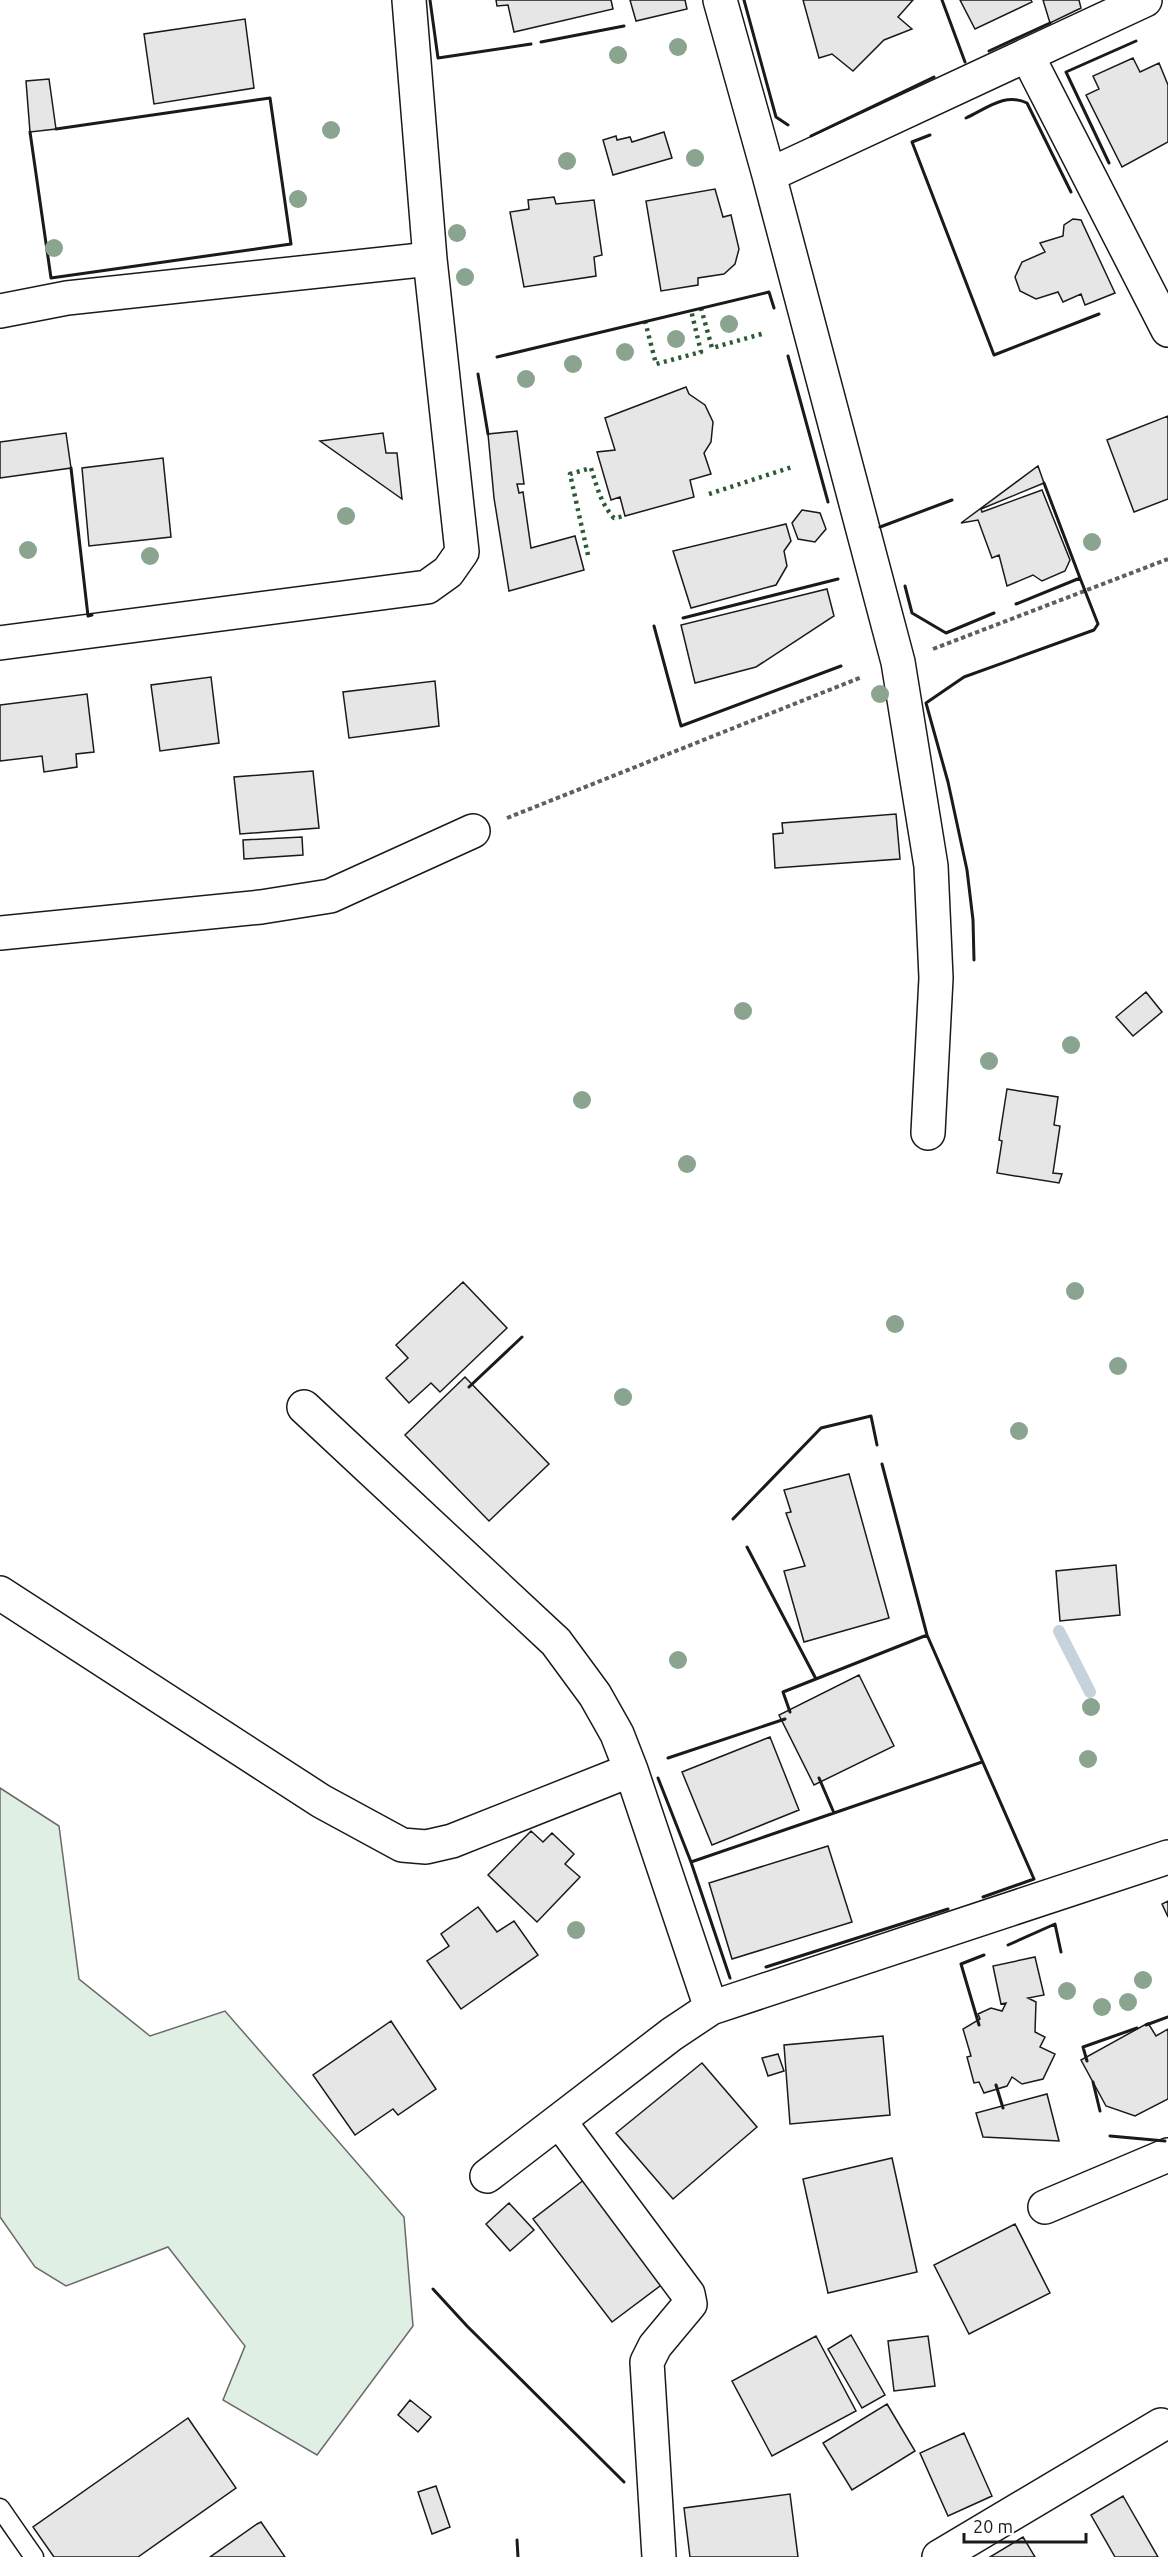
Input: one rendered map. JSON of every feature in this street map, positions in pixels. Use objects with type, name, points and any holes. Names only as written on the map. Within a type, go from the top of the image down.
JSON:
[{"type":"street","points":[[0,643],[428,587],[448,572],[462,552],[430,259],[409,0]]},
{"type":"street","points":[[720,0],[770,175],[898,662],[932,866],[936,978],[928,1133]]},
{"type":"street","points":[[770,175],[1145,0]]},
{"type":"street","points":[[1027,55],[1168,330]]},
{"type":"street","points":[[0,310],[67,298],[430,259]]},
{"type":"street","points":[[0,933],[261,907],[330,896],[473,831]]},
{"type":"street","points":[[304,1407],[556,1642],[595,1695],[617,1734],[631,1770],[711,2008]]},
{"type":"street","points":[[0,1593],[321,1801],[402,1845],[426,1847],[452,1841],[631,1770]]},
{"type":"street","points":[[487,2176],[672,2034],[711,2008],[1168,1857]]},
{"type":"street","points":[[560,2122],[688,2294],[690,2304],[656,2346],[647,2362],[659,2557]]},
{"type":"street","points":[[1045,2207],[1168,2155]]},
{"type":"street","points":[[939,2557],[1161,2425]]},
{"type":"lane","points":[[0,2508],[34,2557]]},
{"type":"path","points":[[473,831],[898,662],[1168,559]]},
{"type":"green space","points":[[0,1788],[59,1826],[79,1979],[150,2036],[225,2011],[404,2217],[413,2326],[317,2455],[223,2400],[245,2346],[168,2247],[66,2286],[35,2267],[0,2217]]},
{"type":"building","points":[[496,0],[611,0],[613,9],[514,32],[508,5],[497,6]]},
{"type":"building","points":[[630,0],[685,0],[687,9],[636,21]]},
{"type":"building","points":[[803,0],[913,0],[898,17],[912,29],[884,40],[853,71],[832,54],[819,58]]},
{"type":"building","points":[[960,0],[1031,0],[1032,2],[975,29]]},
{"type":"building","points":[[1043,0],[1079,0],[1081,8],[1050,23]]},
{"type":"building","points":[[245,19],[254,88],[154,104],[144,34]]},
{"type":"building","points":[[1133,58],[1140,72],[1159,63],[1168,85],[1168,142],[1122,167],[1086,95],[1099,89],[1093,76]]},
{"type":"building","points":[[49,79],[56,129],[30,132],[26,81]]},
{"type":"building","points":[[664,132],[672,158],[613,175],[603,140],[616,136],[617,140],[630,137],[632,142]]},
{"type":"building","points":[[715,189],[723,217],[731,215],[739,249],[735,264],[724,274],[698,278],[698,285],[661,291],[646,201]]},
{"type":"building","points":[[554,197],[556,204],[594,200],[602,255],[594,257],[596,276],[524,287],[510,212],[529,209],[528,200]]},
{"type":"building","points":[[1073,219],[1081,220],[1115,293],[1085,305],[1081,294],[1063,302],[1058,292],[1036,299],[1020,291],[1015,277],[1022,262],[1045,252],[1040,243],[1063,236],[1064,225]]},
{"type":"building","points":[[686,387],[689,394],[705,405],[713,422],[711,442],[704,453],[711,474],[690,480],[694,497],[625,516],[620,497],[611,500],[597,452],[615,450],[605,418]]},
{"type":"building","points":[[1168,416],[1168,499],[1134,512],[1107,440]]},
{"type":"building","points":[[517,431],[524,484],[517,484],[519,493],[523,492],[531,548],[575,536],[584,570],[509,591],[494,498],[488,434]]},
{"type":"building","points":[[66,433],[71,468],[0,478],[0,442]]},
{"type":"building","points":[[383,433],[386,453],[397,453],[402,499],[320,441]]},
{"type":"building","points":[[163,458],[171,537],[89,546],[82,468]]},
{"type":"building","points":[[1038,466],[1044,483],[981,509],[982,512],[1042,490],[1070,560],[1065,571],[1042,581],[1033,575],[1007,586],[999,555],[992,558],[978,520],[961,523]]},
{"type":"building","points":[[802,510],[820,513],[826,529],[815,542],[798,539],[792,523]]},
{"type":"building","points":[[786,524],[791,541],[784,551],[787,566],[776,585],[691,608],[673,551]]},
{"type":"building","points":[[827,589],[834,616],[756,667],[695,683],[681,625]]},
{"type":"building","points":[[211,677],[219,743],[160,751],[151,685]]},
{"type":"building","points":[[435,681],[439,726],[349,738],[343,692]]},
{"type":"building","points":[[87,694],[94,752],[76,754],[77,767],[44,772],[42,756],[0,761],[0,705]]},
{"type":"building","points":[[313,771],[319,828],[240,834],[234,777]]},
{"type":"building","points":[[896,814],[900,859],[775,868],[773,834],[783,833],[782,823]]},
{"type":"building","points":[[302,837],[303,855],[244,859],[243,840]]},
{"type":"building","points":[[1146,992],[1162,1012],[1133,1036],[1116,1017]]},
{"type":"building","points":[[1007,1089],[1058,1097],[1054,1125],[1060,1126],[1053,1173],[1062,1174],[1059,1183],[997,1173],[1002,1141],[999,1140]]},
{"type":"building","points":[[463,1282],[507,1328],[440,1392],[431,1383],[409,1403],[386,1378],[408,1358],[396,1345]]},
{"type":"building","points":[[465,1377],[549,1464],[489,1521],[405,1435]]},
{"type":"building","points":[[849,1474],[889,1618],[804,1642],[784,1571],[805,1566],[786,1513],[791,1512],[784,1490]]},
{"type":"building","points":[[1116,1565],[1120,1615],[1060,1621],[1056,1571]]},
{"type":"building","points":[[859,1675],[894,1746],[814,1785],[779,1715]]},
{"type":"building","points":[[770,1737],[799,1810],[712,1845],[682,1772]]},
{"type":"building","points":[[531,1831],[543,1842],[552,1833],[574,1854],[565,1864],[580,1877],[537,1922],[488,1875]]},
{"type":"building","points":[[828,1846],[852,1922],[732,1959],[709,1883]]},
{"type":"building","points":[[1168,1901],[1168,1917],[1162,1904]]},
{"type":"building","points":[[478,1907],[497,1932],[514,1921],[538,1955],[461,2009],[427,1961],[449,1946],[441,1934]]},
{"type":"building","points":[[1035,1957],[1044,1995],[1028,1998],[1036,2002],[1035,2032],[1045,2037],[1040,2047],[1055,2054],[1043,2079],[1022,2084],[1012,2077],[1007,2086],[984,2093],[979,2082],[974,2083],[967,2057],[971,2056],[963,2029],[980,2019],[978,2014],[991,2008],[1002,2011],[1006,2003],[1001,2004],[993,1966]]},
{"type":"building","points":[[391,2021],[436,2089],[398,2115],[393,2109],[355,2135],[313,2075]]},
{"type":"building","points":[[1148,2023],[1156,2036],[1168,2029],[1168,2099],[1135,2116],[1106,2106],[1081,2060]]},
{"type":"building","points":[[883,2036],[890,2115],[790,2124],[784,2045]]},
{"type":"building","points":[[778,2054],[784,2071],[768,2076],[762,2058]]},
{"type":"building","points":[[702,2063],[757,2127],[673,2199],[616,2133]]},
{"type":"building","points":[[1047,2094],[1059,2141],[983,2137],[976,2113]]},
{"type":"building","points":[[892,2158],[917,2272],[828,2293],[803,2179]]},
{"type":"building","points":[[589,2176],[668,2280],[612,2322],[533,2219]]},
{"type":"building","points":[[509,2203],[534,2230],[510,2251],[486,2224]]},
{"type":"building","points":[[1015,2224],[1050,2293],[969,2334],[934,2265]]},
{"type":"building","points":[[851,2335],[885,2395],[862,2408],[828,2349]]},
{"type":"building","points":[[816,2336],[856,2411],[772,2456],[732,2381]]},
{"type":"building","points":[[928,2336],[935,2386],[894,2391],[888,2341]]},
{"type":"building","points":[[410,2400],[431,2417],[418,2432],[398,2415]]},
{"type":"building","points":[[887,2404],[915,2451],[852,2490],[823,2443]]},
{"type":"building","points":[[188,2418],[236,2488],[138,2557],[54,2557],[33,2527]]},
{"type":"building","points":[[964,2433],[992,2496],[948,2516],[920,2453]]},
{"type":"building","points":[[436,2486],[450,2527],[432,2534],[418,2492]]},
{"type":"building","points":[[790,2494],[798,2557],[690,2557],[684,2508]]},
{"type":"building","points":[[1123,2496],[1158,2557],[1115,2557],[1091,2515]]},
{"type":"building","points":[[261,2522],[285,2557],[210,2557],[257,2524]]},
{"type":"building","points":[[1023,2537],[1035,2557],[990,2557]]},
{"type":"waterway","points":[[1059,1631],[1090,1692]]},
{"type":"hedge","points":[[701,308],[712,348],[765,333]]},
{"type":"hedge","points":[[645,321],[656,364],[701,352],[691,310]]},
{"type":"hedge","points":[[709,494],[792,467]]},
{"type":"hedge","points":[[588,555],[570,474],[591,468],[600,495],[610,513],[614,518],[625,516]]},
{"type":"wall","points":[[430,0],[438,58],[531,44]]},
{"type":"wall","points":[[744,0],[776,117],[788,125]]},
{"type":"wall","points":[[942,0],[965,62]]},
{"type":"wall","points":[[989,51],[1050,23]]},
{"type":"wall","points":[[541,42],[624,26]]},
{"type":"wall","points":[[1109,163],[1066,72],[1136,41]]},
{"type":"wall","points":[[811,136],[934,77]]},
{"type":"wall","points":[[30,132],[51,278],[291,244],[270,98],[56,129]]},
{"type":"wall","points":[[966,118],[988,106],[1011,99],[1027,103],[1071,192]]},
{"type":"wall","points":[[930,135],[912,142],[994,355],[1099,314]]},
{"type":"wall","points":[[497,357],[769,292],[774,308]]},
{"type":"wall","points":[[788,356],[828,502]]},
{"type":"wall","points":[[478,374],[488,434]]},
{"type":"wall","points":[[71,468],[88,616],[92,615]]},
{"type":"wall","points":[[1016,604],[1080,578],[1044,483]]},
{"type":"wall","points":[[880,527],[952,500]]},
{"type":"wall","points":[[974,960],[973,920],[967,870],[948,782],[926,703],[964,677],[1094,630],[1098,624],[1080,578]]},
{"type":"wall","points":[[683,618],[838,579]]},
{"type":"wall","points":[[905,586],[912,613],[946,633],[994,613]]},
{"type":"wall","points":[[654,626],[681,726],[841,666]]},
{"type":"wall","points":[[469,1387],[522,1337]]},
{"type":"wall","points":[[733,1519],[821,1428],[871,1416],[877,1445]]},
{"type":"wall","points":[[882,1464],[927,1635],[1034,1879],[983,1897]]},
{"type":"wall","points":[[747,1547],[816,1679]]},
{"type":"wall","points":[[790,1712],[783,1692],[927,1635]]},
{"type":"wall","points":[[668,1758],[785,1719]]},
{"type":"wall","points":[[834,1813],[982,1762]]},
{"type":"wall","points":[[658,1778],[691,1862],[730,1978]]},
{"type":"wall","points":[[691,1862],[834,1813],[819,1778]]},
{"type":"wall","points":[[766,1967],[948,1909]]},
{"type":"wall","points":[[1008,1945],[1055,1924],[1061,1952]]},
{"type":"wall","points":[[979,2025],[961,1964],[984,1955]]},
{"type":"wall","points":[[1146,2025],[1168,2017]]},
{"type":"wall","points":[[1087,2061],[1083,2047],[1137,2028]]},
{"type":"wall","points":[[1093,2082],[1100,2111]]},
{"type":"wall","points":[[996,2085],[1003,2108]]},
{"type":"wall","points":[[1110,2136],[1165,2141]]},
{"type":"wall","points":[[433,2289],[467,2326],[624,2482]]},
{"type":"wall","points":[[517,2540],[518,2557]]}]
